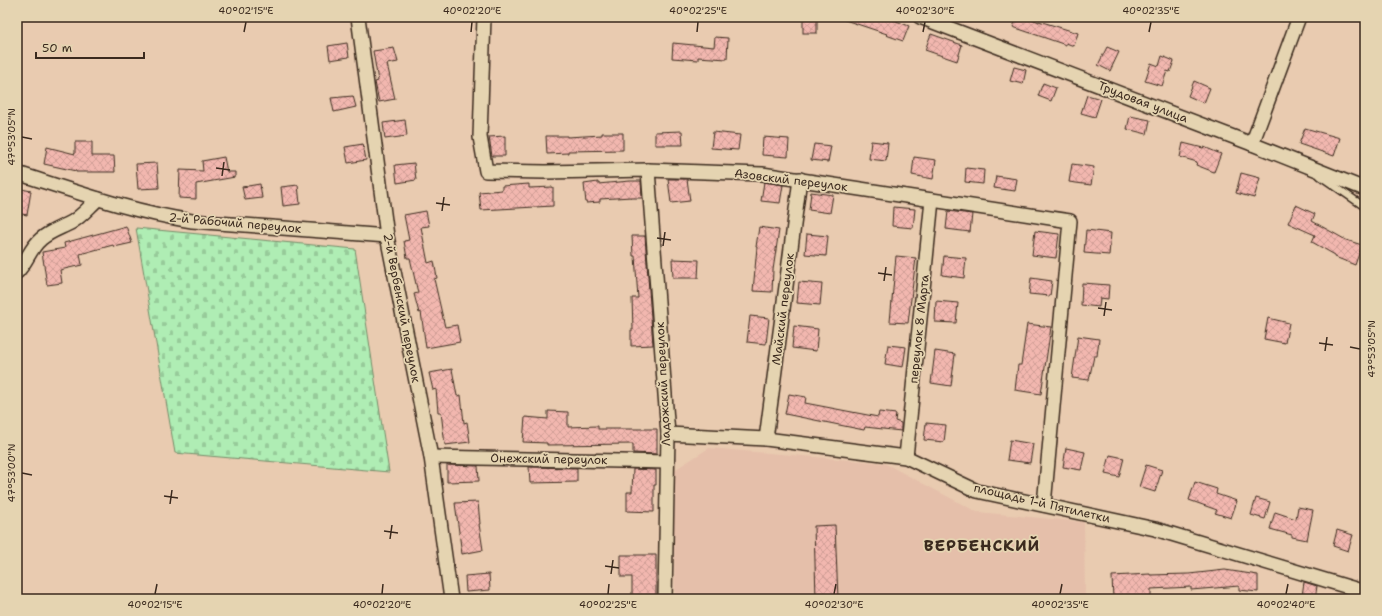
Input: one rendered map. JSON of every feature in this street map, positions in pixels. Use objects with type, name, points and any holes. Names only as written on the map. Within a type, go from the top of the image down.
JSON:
[{"type":"street","name":"2-й Вербенский переулок","points":[[358,17],[386,236],[431,457],[451,599]]},
{"type":"street","name":"Азовский переулок","points":[[484,17],[480,138],[486,171],[545,172],[648,170],[762,174],[1070,221],[1044,505]]},
{"type":"street","name":"Трудовая улица","points":[[920,17],[1252,144],[1365,189]]},
{"type":"street","points":[[1252,144],[1300,17]]},
{"type":"street","name":"Ладожский переулок","points":[[648,170],[668,434],[665,599]]},
{"type":"street","name":"2-й Рабочий переулок","points":[[17,173],[98,199],[161,216],[192,221],[386,236]]},
{"type":"street","name":"Майский переулок","points":[[766,439],[800,179]]},
{"type":"street","points":[[17,272],[24,265],[31,251],[40,240],[72,222],[83,214],[98,199]]},
{"type":"street","name":"переулок 8 Марта","points":[[906,457],[932,200]]},
{"type":"street","name":"площадь 1-й Пятилетки","points":[[668,434],[766,439],[906,457],[978,491],[1155,529],[1365,592]]},
{"type":"street","name":"Онежский переулок","points":[[431,457],[667,462]]},
{"type":"lane","points":[[1300,163],[1365,208]]},
{"type":"shaded area","points":[[709,448],[884,463],[977,512],[1084,522],[1085,599],[675,599],[673,471]]},
{"type":"green space","points":[[136,228],[355,249],[389,472],[175,453]]},
{"type":"building","points":[[803,17],[817,17],[817,33],[803,33]]},
{"type":"building","points":[[842,17],[886,17],[909,26],[903,41],[842,19]]},
{"type":"building","points":[[1017,17],[1027,17],[1078,33],[1074,46],[1066,43],[1066,45],[1013,27]]},
{"type":"building","points":[[931,34],[962,45],[957,61],[925,50]]},
{"type":"building","points":[[715,37],[728,38],[727,59],[698,57],[698,60],[672,58],[673,43],[714,47]]},
{"type":"building","points":[[347,43],[349,57],[330,60],[328,46]]},
{"type":"building","points":[[1107,47],[1119,52],[1110,71],[1098,65]]},
{"type":"building","points":[[394,48],[398,62],[387,64],[395,99],[379,102],[375,82],[378,81],[373,51]]},
{"type":"building","points":[[1162,56],[1174,61],[1170,72],[1167,71],[1162,86],[1145,81],[1151,63],[1159,66]]},
{"type":"building","points":[[1014,67],[1026,70],[1023,84],[1010,81]]},
{"type":"building","points":[[1194,81],[1210,88],[1204,103],[1188,96]]},
{"type":"building","points":[[1043,83],[1056,88],[1051,101],[1038,96]]},
{"type":"building","points":[[1087,95],[1101,99],[1095,117],[1081,113]]},
{"type":"building","points":[[353,96],[356,107],[334,112],[331,98]]},
{"type":"building","points":[[1130,116],[1150,120],[1147,134],[1127,129]]},
{"type":"building","points":[[405,120],[407,136],[385,139],[383,123]]},
{"type":"building","points":[[1305,128],[1340,138],[1334,156],[1299,144]]},
{"type":"building","points":[[682,131],[683,145],[655,145],[655,132]]},
{"type":"building","points":[[713,132],[740,135],[738,150],[711,148]]},
{"type":"building","points":[[602,133],[623,133],[623,150],[568,151],[568,153],[547,154],[546,136],[567,137],[602,135]]},
{"type":"building","points":[[505,136],[505,156],[492,156],[489,137]]},
{"type":"building","points":[[763,137],[789,139],[788,157],[762,155]]},
{"type":"building","points":[[871,141],[888,143],[886,161],[869,159]]},
{"type":"building","points":[[75,142],[92,142],[92,156],[114,156],[115,172],[76,172],[44,164],[47,147],[75,154]]},
{"type":"building","points":[[1183,143],[1204,147],[1221,154],[1214,172],[1196,165],[1197,162],[1180,157]]},
{"type":"building","points":[[363,144],[366,160],[348,163],[345,147]]},
{"type":"building","points":[[814,144],[831,146],[828,162],[811,160]]},
{"type":"building","points":[[224,157],[227,172],[235,172],[235,177],[196,184],[196,199],[179,198],[180,170],[203,171],[202,161]]},
{"type":"building","points":[[914,157],[936,160],[933,179],[912,175]]},
{"type":"building","points":[[157,163],[159,188],[138,189],[136,164]]},
{"type":"building","points":[[414,163],[416,180],[397,183],[395,165]]},
{"type":"building","points":[[1072,164],[1094,167],[1091,185],[1069,182]]},
{"type":"building","points":[[966,168],[984,170],[983,184],[965,182]]},
{"type":"building","points":[[1241,173],[1260,178],[1254,198],[1236,193]]},
{"type":"building","points":[[996,176],[1017,179],[1015,191],[994,188]]},
{"type":"building","points":[[668,179],[687,179],[690,201],[671,203]]},
{"type":"building","points":[[641,181],[642,198],[631,197],[600,199],[600,202],[586,203],[584,184]]},
{"type":"building","points":[[764,182],[783,185],[780,203],[761,201]]},
{"type":"building","points":[[260,184],[262,198],[245,200],[242,187]]},
{"type":"building","points":[[529,184],[529,188],[553,187],[553,206],[481,210],[479,192],[502,190],[502,186]]},
{"type":"building","points":[[298,185],[300,204],[283,206],[281,187]]},
{"type":"building","points":[[17,188],[31,191],[27,215],[17,213]]},
{"type":"building","points":[[811,192],[833,195],[830,213],[809,210]]},
{"type":"building","points":[[1296,205],[1315,214],[1312,221],[1346,240],[1362,245],[1355,265],[1335,257],[1335,255],[1312,242],[1315,235],[1288,223]]},
{"type":"building","points":[[893,207],[915,209],[913,228],[892,226]]},
{"type":"building","points":[[426,211],[429,226],[421,227],[428,263],[434,261],[437,278],[434,279],[445,327],[457,325],[460,342],[426,348],[421,312],[419,313],[414,294],[418,293],[410,258],[407,258],[404,241],[409,240],[404,215]]},
{"type":"building","points":[[948,211],[972,214],[970,232],[946,229]]},
{"type":"building","points":[[126,226],[132,243],[114,247],[113,245],[80,254],[82,265],[60,270],[62,283],[47,285],[42,252],[65,248],[64,243]]},
{"type":"building","points":[[759,227],[779,230],[773,270],[772,292],[753,291]]},
{"type":"building","points":[[1086,230],[1111,233],[1109,255],[1084,253]]},
{"type":"building","points":[[1035,231],[1059,234],[1056,258],[1032,255]]},
{"type":"building","points":[[807,234],[828,236],[826,256],[805,254]]},
{"type":"building","points":[[632,236],[645,236],[653,345],[631,346],[631,330],[633,330],[632,298],[638,298]]},
{"type":"building","points":[[896,256],[916,258],[908,323],[890,322]]},
{"type":"building","points":[[944,256],[966,258],[964,278],[942,275]]},
{"type":"building","points":[[672,259],[699,260],[698,278],[673,278]]},
{"type":"building","points":[[1031,278],[1052,281],[1050,296],[1029,294]]},
{"type":"building","points":[[799,282],[822,284],[820,305],[797,303]]},
{"type":"building","points":[[1082,283],[1109,285],[1108,299],[1100,298],[1099,307],[1081,305]]},
{"type":"building","points":[[936,301],[958,303],[956,323],[935,322]]},
{"type":"building","points":[[750,316],[769,318],[766,344],[747,342]]},
{"type":"building","points":[[1268,318],[1289,323],[1285,343],[1264,339]]},
{"type":"building","points":[[1027,324],[1051,327],[1041,394],[1015,390],[1018,365],[1021,365]]},
{"type":"building","points":[[794,326],[818,329],[816,351],[792,348]]},
{"type":"building","points":[[1078,336],[1099,339],[1097,356],[1094,356],[1089,380],[1072,378]]},
{"type":"building","points":[[888,345],[906,347],[903,367],[885,364]]},
{"type":"building","points":[[935,351],[955,354],[951,386],[931,383]]},
{"type":"building","points":[[452,369],[457,396],[461,395],[464,423],[467,422],[470,442],[445,445],[441,412],[438,412],[436,389],[433,390],[429,373]]},
{"type":"building","points":[[789,394],[806,397],[805,403],[878,417],[879,412],[896,414],[895,421],[901,423],[901,431],[865,427],[864,430],[785,414]]},
{"type":"building","points":[[548,411],[568,412],[568,427],[598,426],[598,429],[657,429],[657,454],[633,453],[633,444],[547,445],[547,443],[523,442],[525,417],[548,419]]},
{"type":"building","points":[[926,423],[946,425],[944,442],[924,440]]},
{"type":"building","points":[[1010,440],[1033,444],[1030,463],[1007,460]]},
{"type":"building","points":[[1066,448],[1085,452],[1081,470],[1063,467]]},
{"type":"building","points":[[1110,455],[1124,458],[1119,477],[1105,474]]},
{"type":"building","points":[[447,465],[478,466],[479,481],[447,482]]},
{"type":"building","points":[[1146,465],[1162,470],[1155,492],[1139,487]]},
{"type":"building","points":[[529,467],[577,468],[577,482],[530,483]]},
{"type":"building","points":[[633,469],[656,470],[656,485],[654,485],[654,512],[627,511],[627,492],[632,492]]},
{"type":"building","points":[[1195,482],[1217,489],[1216,494],[1237,501],[1231,518],[1215,513],[1217,510],[1189,500]]},
{"type":"building","points":[[1256,498],[1270,502],[1265,519],[1251,515]]},
{"type":"building","points":[[478,502],[479,524],[483,550],[462,554],[455,503]]},
{"type":"building","points":[[1298,507],[1313,510],[1307,540],[1292,537],[1292,535],[1270,529],[1275,512],[1296,519]]},
{"type":"building","points":[[835,525],[838,599],[816,599],[814,526]]},
{"type":"building","points":[[1337,530],[1353,535],[1348,551],[1333,546]]},
{"type":"building","points":[[621,555],[656,555],[656,599],[632,599],[632,577],[621,577]]},
{"type":"building","points":[[1225,570],[1258,575],[1258,592],[1239,590],[1239,586],[1191,590],[1191,587],[1151,589],[1151,597],[1113,599],[1112,576],[1189,574]]},
{"type":"building","points":[[489,574],[490,590],[466,592],[465,576]]},
{"type":"building","points":[[1304,582],[1317,586],[1315,599],[1302,596]]},
{"type":"district","name":"ВЕРБЕНСКИЙ","points":[[982,545]]}]
